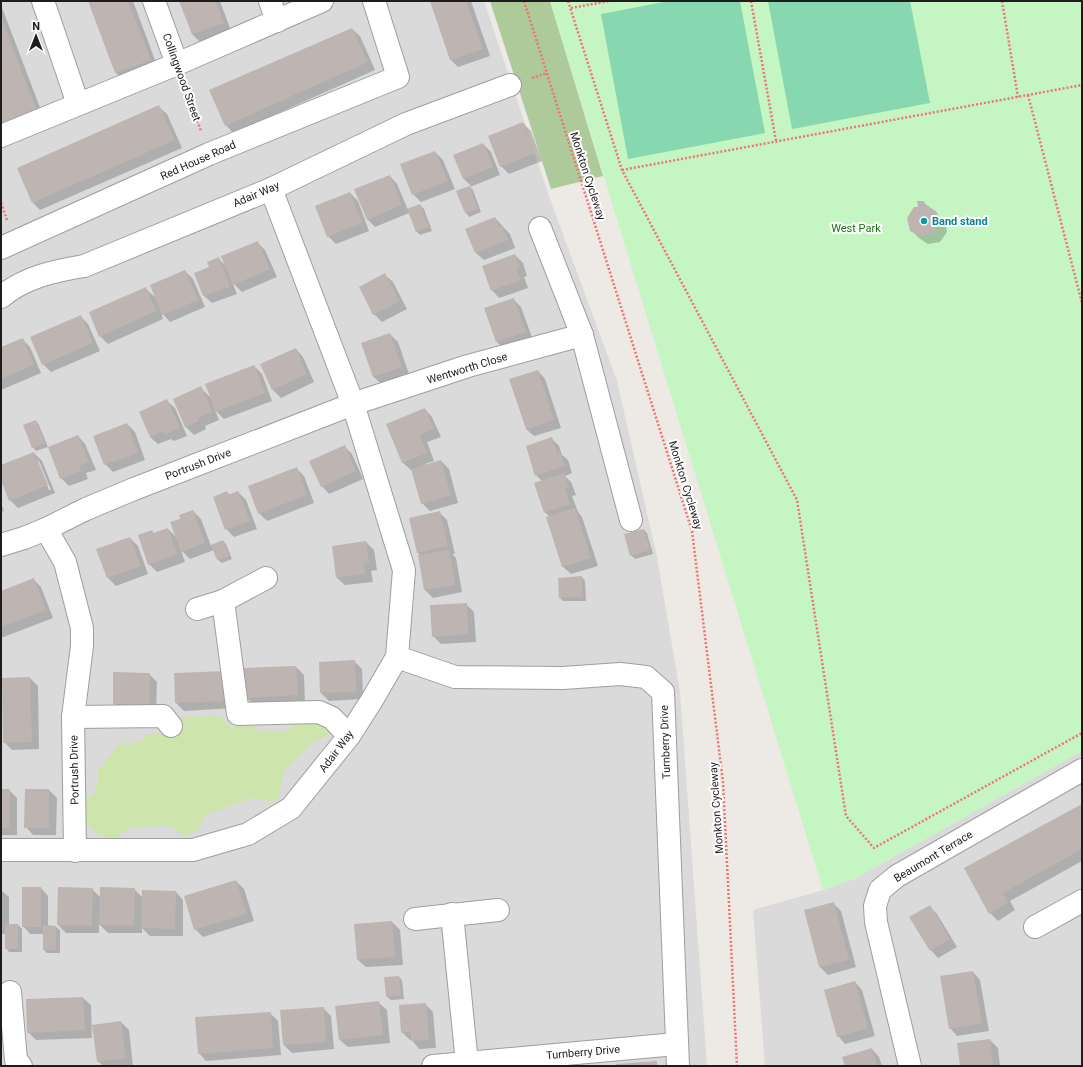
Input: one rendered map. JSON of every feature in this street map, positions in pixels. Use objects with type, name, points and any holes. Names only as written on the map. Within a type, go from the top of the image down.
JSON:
[{"type":"street","points":[[43,1],[78,104]]},
{"type":"street","name":"Collingwood Street","points":[[154,1],[177,64]]},
{"type":"street","points":[[1,136],[177,64],[274,11],[322,1]]},
{"type":"street","name":"Red House Road","points":[[1,248],[209,154],[398,77],[374,1]]},
{"type":"street","name":"Adair Way","points":[[1,298],[12,288],[29,279],[54,271],[84,266],[271,188],[406,124],[510,85]]},
{"type":"street","name":"Adair Way","points":[[1,850],[193,850],[248,834],[291,808],[348,736],[372,700],[397,657],[404,570],[353,404],[271,188]]},
{"type":"street","points":[[540,228],[582,335],[631,520]]},
{"type":"street","name":"Wentworth Close","points":[[353,404],[468,366],[582,335]]},
{"type":"street","name":"Portrush Drive","points":[[1,545],[24,538],[86,509],[353,404]]},
{"type":"street","name":"Portrush Drive","points":[[46,529],[65,562],[82,628],[82,646],[73,717],[75,851]]},
{"type":"street","points":[[197,609],[223,601],[266,578]]},
{"type":"street","points":[[223,601],[238,714],[319,712],[332,718],[348,736]]},
{"type":"street","name":"Turnberry Drive","points":[[397,657],[456,677],[563,678],[620,674],[646,677],[663,692],[678,1066]]},
{"type":"street","points":[[73,717],[163,716],[171,726]]},
{"type":"street","name":"Beaumont Terrace","points":[[910,1066],[876,922],[875,906],[880,890],[897,876],[1082,770]]},
{"type":"street","points":[[1035,927],[1082,901]]},
{"type":"street","points":[[415,919],[498,910]]},
{"type":"street","points":[[452,914],[467,1063]]},
{"type":"street","points":[[10,992],[16,1060],[21,1066]]},
{"type":"street","name":"Turnberry Drive","points":[[432,1066],[676,1044]]},
{"type":"path","name":"Monkton Cycleway","points":[[524,1],[692,531],[723,782],[737,1066]]},
{"type":"path","points":[[568,1],[622,170],[797,500],[846,816],[874,848],[1082,733]]},
{"type":"path","points":[[571,8],[609,1]]},
{"type":"path","points":[[751,1],[776,141]]},
{"type":"path","points":[[1002,1],[1018,97]]},
{"type":"path","name":"Collingwood Street","points":[[177,64],[209,154]]},
{"type":"path","points":[[622,170],[1082,85]]},
{"type":"path","points":[[1028,95],[1082,303]]},
{"type":"shaded area","points":[[1,1],[484,1],[549,196],[617,381],[657,557],[680,692],[707,1066],[1,1066]]},
{"type":"shaded area","points":[[1082,751],[1082,1066],[765,1066],[753,910],[823,890],[854,879]]},
{"type":"green space","points":[[490,1],[550,1],[603,176],[551,189]]},
{"type":"green space","name":"West Park","points":[[550,1],[1082,1],[1082,751],[854,879],[823,890]]},
{"type":"green space","points":[[669,1],[740,1],[765,133],[628,159],[601,14]]},
{"type":"green space","points":[[768,1],[910,1],[930,103],[792,129]]},
{"type":"green space","points":[[220,716],[231,729],[237,723],[248,723],[261,732],[286,731],[296,722],[321,722],[331,734],[314,741],[284,771],[279,797],[275,802],[252,798],[205,815],[198,831],[184,836],[170,826],[129,827],[117,838],[98,836],[85,821],[84,801],[96,792],[98,771],[118,745],[139,742],[149,733],[176,733],[180,717]]},
{"type":"building","points":[[88,1],[128,1],[151,60],[115,73]]},
{"type":"building","points":[[179,1],[215,1],[224,23],[192,34]]},
{"type":"building","points":[[430,1],[466,1],[483,49],[450,60]]},
{"type":"building","points":[[1,17],[37,111],[1,124]]},
{"type":"building","points":[[352,28],[368,62],[225,126],[209,90]]},
{"type":"building","points":[[159,105],[175,140],[32,203],[17,168]]},
{"type":"building","points":[[523,122],[535,153],[500,167],[488,136]]},
{"type":"building","points":[[483,143],[493,167],[463,179],[453,155]]},
{"type":"building","points":[[435,151],[448,181],[412,195],[400,164]]},
{"type":"building","points":[[390,175],[402,205],[367,220],[354,189]]},
{"type":"building","points":[[469,186],[478,209],[465,213],[456,191]]},
{"type":"building","points":[[350,192],[362,223],[327,237],[315,206]]},
{"type":"building","name":"Band stand","points":[[917,201],[924,201],[925,206],[928,206],[937,212],[940,224],[933,234],[920,236],[910,231],[907,218],[914,207],[918,207]]},
{"type":"building","points":[[420,204],[429,227],[416,232],[407,209]]},
{"type":"building","points":[[495,217],[499,227],[502,226],[508,240],[475,253],[465,229]]},
{"type":"building","points":[[258,241],[270,269],[233,285],[221,256]]},
{"type":"building","points":[[515,254],[520,268],[517,269],[521,280],[491,291],[482,266]]},
{"type":"building","points":[[219,257],[230,287],[203,296],[194,273],[209,267],[207,262]]},
{"type":"building","points":[[185,270],[198,300],[162,315],[150,285]]},
{"type":"building","points":[[385,273],[400,301],[373,315],[359,287]]},
{"type":"building","points":[[146,287],[156,311],[99,337],[89,312]]},
{"type":"building","points":[[514,298],[526,332],[496,342],[484,308]]},
{"type":"building","points":[[81,315],[93,343],[42,365],[30,337]]},
{"type":"building","points":[[390,333],[402,367],[373,377],[361,343]]},
{"type":"building","points":[[23,338],[34,365],[1,379],[1,347]]},
{"type":"building","points":[[296,348],[307,374],[272,390],[260,364]]},
{"type":"building","points":[[254,365],[265,393],[216,412],[205,384]]},
{"type":"building","points":[[538,370],[554,420],[526,429],[509,379]]},
{"type":"building","points":[[201,386],[212,412],[198,418],[199,421],[185,427],[173,399]]},
{"type":"building","points":[[167,399],[180,428],[166,434],[164,431],[150,437],[139,412]]},
{"type":"building","points":[[425,408],[434,429],[420,435],[427,453],[402,463],[386,424]]},
{"type":"building","points":[[36,420],[45,443],[32,448],[23,425]]},
{"type":"building","points":[[127,423],[138,453],[104,465],[93,436]]},
{"type":"building","points":[[78,435],[89,462],[79,466],[81,471],[60,479],[48,447]]},
{"type":"building","points":[[552,437],[557,453],[560,451],[565,466],[535,476],[526,446]]},
{"type":"building","points":[[345,445],[356,471],[321,487],[309,461]]},
{"type":"building","points":[[34,452],[48,485],[9,501],[1,480],[1,465]]},
{"type":"building","points":[[441,460],[451,495],[421,504],[411,469]]},
{"type":"building","points":[[297,467],[307,495],[258,514],[248,486]]},
{"type":"building","points":[[564,473],[569,488],[565,488],[570,504],[544,513],[534,483]]},
{"type":"building","points":[[227,491],[228,495],[238,491],[250,521],[225,530],[213,497]]},
{"type":"building","points":[[575,508],[591,558],[562,567],[546,517]]},
{"type":"building","points":[[193,510],[205,543],[181,552],[170,522],[180,519],[179,515]]},
{"type":"building","points":[[440,511],[448,546],[417,553],[409,518]]},
{"type":"building","points":[[168,528],[177,554],[148,565],[138,535],[152,530],[153,533]]},
{"type":"building","points":[[644,529],[650,550],[630,556],[624,534]]},
{"type":"building","points":[[130,537],[141,566],[107,578],[96,549]]},
{"type":"building","points":[[223,540],[229,556],[217,560],[211,545]]},
{"type":"building","points":[[366,541],[369,563],[364,564],[365,574],[336,578],[332,546]]},
{"type":"building","points":[[449,550],[455,585],[424,590],[418,555]]},
{"type":"building","points":[[582,576],[583,597],[559,598],[558,578]]},
{"type":"building","points":[[34,578],[46,610],[1,627],[1,591]]},
{"type":"building","points":[[467,603],[468,634],[432,637],[430,605]]},
{"type":"building","points":[[355,660],[356,692],[320,693],[319,662]]},
{"type":"building","points":[[296,666],[298,695],[245,698],[244,668]]},
{"type":"building","points":[[227,671],[228,701],[175,703],[174,673]]},
{"type":"building","points":[[113,672],[150,673],[149,705],[113,704]]},
{"type":"building","points":[[30,677],[32,742],[3,743],[2,678]]},
{"type":"building","points":[[1,789],[10,789],[9,828],[1,828]]},
{"type":"building","points":[[25,789],[49,789],[49,828],[24,828]]},
{"type":"building","points":[[1082,804],[1082,849],[1003,893],[1008,902],[989,914],[964,868]]},
{"type":"building","points":[[236,880],[247,914],[194,930],[184,896]]},
{"type":"building","points":[[22,887],[41,887],[41,927],[22,927]]},
{"type":"building","points":[[58,887],[93,888],[92,926],[57,925]]},
{"type":"building","points":[[100,887],[135,888],[134,926],[99,925]]},
{"type":"building","points":[[142,890],[176,891],[175,929],[141,928]]},
{"type":"building","points":[[834,902],[849,960],[819,967],[804,910]]},
{"type":"building","points":[[930,905],[950,939],[930,951],[909,917]]},
{"type":"building","points":[[392,921],[395,957],[357,960],[354,924]]},
{"type":"building","points":[[5,924],[18,924],[18,949],[5,949]]},
{"type":"building","points":[[43,925],[56,926],[56,950],[43,950]]},
{"type":"building","points":[[973,971],[982,1023],[949,1029],[940,976]]},
{"type":"building","points":[[399,976],[401,995],[386,997],[384,977]]},
{"type":"building","points":[[855,981],[868,1028],[837,1037],[824,990]]},
{"type":"building","points":[[83,997],[85,1030],[27,1033],[26,999]]},
{"type":"building","points":[[379,1001],[383,1035],[339,1040],[335,1006]]},
{"type":"building","points":[[426,1003],[429,1040],[411,1041],[410,1032],[401,1033],[399,1005]]},
{"type":"building","points":[[324,1007],[326,1042],[283,1045],[280,1010]]},
{"type":"building","points":[[271,1012],[273,1048],[198,1054],[195,1017]]},
{"type":"building","points":[[121,1021],[126,1058],[97,1062],[92,1025]]},
{"type":"building","points":[[990,1039],[993,1066],[960,1066],[957,1043]]},
{"type":"building","points":[[872,1048],[877,1066],[845,1066],[842,1057]]},
{"type":"building","points":[[657,1061],[657,1066],[616,1066],[616,1064]]},
{"type":"place","name":"Band stand","points":[[924,221]]}]
